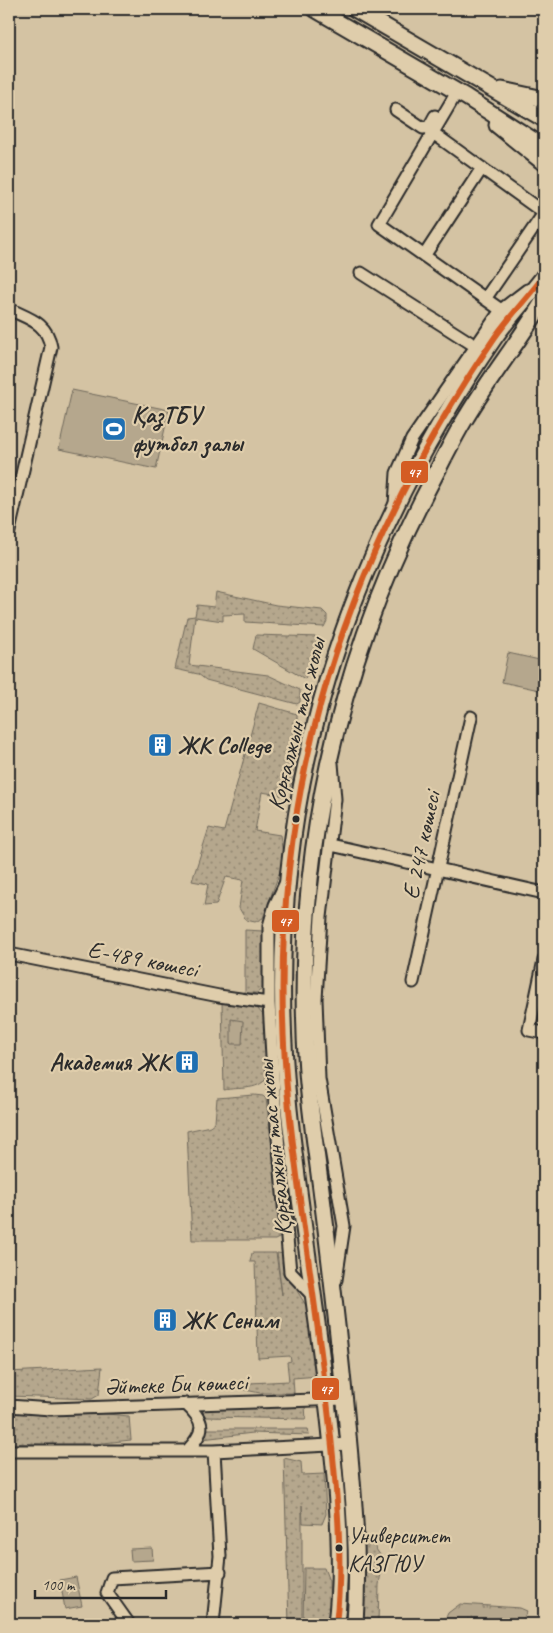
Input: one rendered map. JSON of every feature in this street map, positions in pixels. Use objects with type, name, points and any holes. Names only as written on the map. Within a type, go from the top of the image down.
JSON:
[{"type":"main road","points":[[315,9],[458,92],[544,146]]},
{"type":"main road","points":[[355,9],[544,120]]},
{"type":"main road","points":[[491,88],[544,99]]},
{"type":"main road","points":[[458,92],[522,148],[544,164]]},
{"type":"main road","name":"Қорғалжын тас жолы","points":[[335,1620],[338,1523],[332,1444],[315,1298],[289,1107],[283,990],[288,878],[302,776],[323,691],[339,639],[368,565],[395,508],[452,406],[497,335],[544,276]]},
{"type":"main road","name":"Қорғалжын тас жолы","points":[[355,1624],[356,1515],[334,1292],[307,1075],[303,986],[305,910],[314,835],[331,746],[354,668],[384,584],[411,519],[467,416],[527,329],[544,300]]},
{"type":"main road","points":[[527,329],[544,310]]},
{"type":"street","points":[[396,110],[422,128],[427,128],[458,92]]},
{"type":"street","points":[[458,92],[378,224],[502,310]]},
{"type":"street","points":[[433,133],[544,213],[485,299]]},
{"type":"street","points":[[424,256],[482,168]]},
{"type":"street","points":[[361,273],[477,347]]},
{"type":"street","points":[[395,508],[397,473],[412,439],[502,310],[544,276]]},
{"type":"street","points":[[9,309],[41,325],[49,334],[51,347],[9,531]]},
{"type":"street","name":"Е 247 көшесі","points":[[413,982],[471,717]]},
{"type":"street","points":[[331,746],[335,800],[321,917],[316,999],[319,1079],[344,1226],[334,1292]]},
{"type":"street","points":[[330,844],[544,893]]},
{"type":"street","points":[[288,878],[275,905],[269,926],[269,1003],[274,1092],[290,1272],[315,1298]]},
{"type":"street","name":"Е-489 көшесі","points":[[9,954],[219,996],[269,1003]]},
{"type":"street","points":[[544,960],[529,1030],[544,1033]]},
{"type":"street","name":"Әйтеке Би көшесі","points":[[9,1406],[51,1409],[344,1399]]},
{"type":"street","points":[[186,1404],[199,1418],[202,1429],[197,1440],[188,1450]]},
{"type":"street","points":[[9,1451],[214,1451],[349,1444]]},
{"type":"street","points":[[214,1451],[220,1572],[214,1624]]},
{"type":"street","points":[[129,1624],[108,1593],[112,1578],[220,1572]]},
{"type":"green space","name":"ҚазТБУ футбол залы","points":[[72,390],[169,410],[156,469],[59,449]]},
{"type":"green space","points":[[216,592],[276,605],[322,610],[327,615],[324,627],[245,622],[245,614],[223,615],[223,621],[195,617],[189,665],[268,675],[300,690],[300,702],[297,704],[206,680],[198,674],[175,669],[187,617],[195,616],[197,605],[214,607]]},
{"type":"green space","points":[[256,635],[319,637],[305,679],[253,649]]},
{"type":"green space","points":[[508,653],[544,661],[544,691],[502,682]]},
{"type":"green space","points":[[259,703],[297,714],[298,772],[285,796],[262,792],[255,831],[280,835],[284,860],[263,918],[255,922],[246,920],[239,908],[243,880],[226,877],[216,905],[204,906],[208,884],[192,881],[209,828],[224,831]]},
{"type":"green space","points":[[245,930],[263,931],[265,936],[263,988],[257,993],[245,993]]},
{"type":"green space","points":[[225,1000],[257,1008],[264,1016],[267,1078],[253,1087],[224,1090],[222,1002]]},
{"type":"green space","points":[[231,1019],[243,1021],[242,1044],[231,1044]]},
{"type":"green space","points":[[263,1096],[266,1099],[283,1236],[275,1240],[192,1240],[187,1131],[210,1126],[215,1122],[217,1098]]},
{"type":"green space","points":[[252,1253],[276,1253],[282,1295],[277,1253],[284,1254],[288,1276],[310,1312],[319,1376],[293,1378],[294,1393],[260,1393],[231,1387],[230,1384],[289,1381],[287,1362],[291,1361],[290,1356],[258,1358],[255,1262],[250,1262]]},
{"type":"green space","points":[[102,1367],[99,1395],[92,1399],[9,1396],[9,1372]]},
{"type":"green space","points":[[305,1406],[306,1419],[206,1417],[200,1407]]},
{"type":"green space","points":[[9,1412],[85,1412],[129,1416],[131,1440],[75,1446],[9,1443]]},
{"type":"green space","points":[[208,1429],[308,1429],[309,1435],[253,1433],[202,1439]]},
{"type":"green space","points":[[284,1458],[301,1462],[302,1475],[324,1474],[326,1514],[322,1524],[303,1523],[302,1505],[302,1624],[289,1624]]},
{"type":"green space","points":[[364,1532],[383,1559],[379,1585],[378,1624],[363,1624]]},
{"type":"green space","points":[[152,1548],[153,1560],[131,1561],[130,1549]]},
{"type":"green space","points":[[304,1568],[324,1568],[329,1581],[330,1620],[328,1624],[303,1624]]},
{"type":"green space","points":[[76,1577],[82,1606],[65,1609],[60,1580]]},
{"type":"green space","points":[[460,1604],[520,1608],[527,1611],[521,1624],[443,1624],[448,1613]]},
{"type":"transit line","name":"47","points":[[336,1624],[339,1580],[339,1535],[336,1491],[322,1362],[289,1109],[283,1004],[286,901],[299,801],[320,704],[351,609],[391,517],[439,426],[495,337],[544,276]]},
{"type":"place","name":"ҚазТБУ футбол залы","points":[[114,429]]},
{"type":"place","name":"ЖК College","points":[[160,745]]},
{"type":"place","name":"Академия ЖК","points":[[187,1062]]},
{"type":"place","name":"ЖК Сеним","points":[[165,1320]]},
{"type":"place","name":"Университет КАЗГЮУ","points":[[339,1548]]}]
